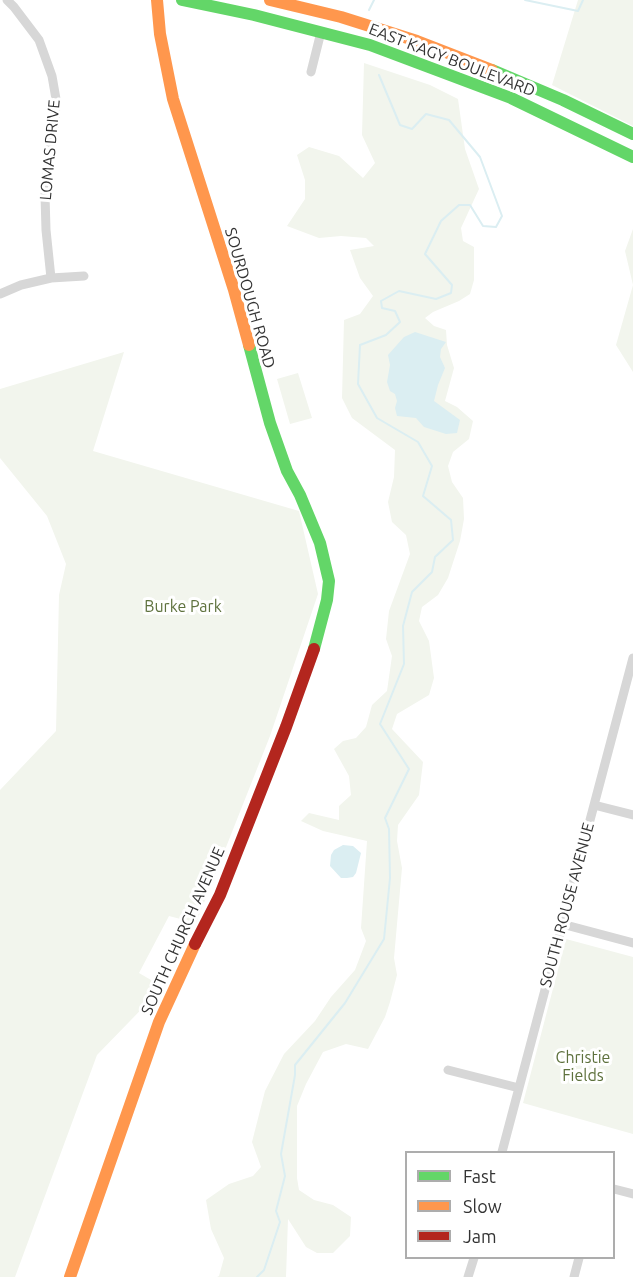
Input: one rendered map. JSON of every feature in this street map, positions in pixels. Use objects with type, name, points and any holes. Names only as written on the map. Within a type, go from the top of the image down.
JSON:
[{"type":"street","name":"LOMAS DRIVE","points":[[7,0],[39,40],[52,76],[56,99],[45,195],[51,278]]},
{"type":"street","name":"SOURDOUGH ROAD","points":[[157,0],[160,34],[173,99],[234,290],[270,423],[287,471],[300,495],[320,543],[329,581],[327,600]]},
{"type":"street","name":"EAST KAGY BOULEVARD","points":[[182,0],[254,15],[370,45],[501,94],[633,157]]},
{"type":"street","name":"EAST KAGY BOULEVARD","points":[[270,0],[340,17],[417,41],[493,70],[633,134]]},
{"type":"street","points":[[311,72],[321,32]]},
{"type":"street","points":[[0,294],[21,285],[51,278],[84,276]]},
{"type":"street","name":"SOUTH CHURCH AVENUE","points":[[70,1277],[145,1059],[178,979],[220,895],[306,672],[327,600]]},
{"type":"street","name":"SOUTH ROUSE AVENUE","points":[[502,1151],[594,805],[629,687],[633,658]]},
{"type":"street","points":[[594,805],[633,815]]},
{"type":"street","points":[[562,924],[633,943]]},
{"type":"street","points":[[448,1070],[519,1088]]},
{"type":"street","points":[[615,1189],[633,1194]]},
{"type":"street","points":[[468,1277],[473,1259]]},
{"type":"street","points":[[574,1277],[578,1259]]},
{"type":"green space","points":[[578,0],[633,0],[633,126],[552,85]]},
{"type":"green space","points":[[364,63],[430,85],[458,99],[465,149],[479,189],[461,228],[463,241],[474,247],[474,280],[470,294],[425,318],[434,326],[446,330],[447,345],[454,368],[445,401],[457,407],[473,421],[469,439],[453,452],[448,466],[452,482],[463,498],[464,519],[460,541],[448,578],[438,595],[422,607],[419,621],[429,641],[434,678],[429,695],[397,714],[392,729],[423,762],[419,795],[398,825],[397,841],[402,868],[394,958],[397,975],[390,1002],[385,1017],[368,1049],[346,1044],[323,1052],[297,1106],[299,1190],[314,1200],[333,1205],[351,1217],[350,1236],[333,1253],[317,1253],[306,1247],[288,1219],[286,1277],[217,1277],[224,1258],[211,1229],[206,1200],[229,1184],[253,1176],[261,1167],[252,1142],[265,1091],[284,1054],[315,1021],[331,997],[355,970],[366,941],[361,928],[367,841],[323,831],[301,821],[309,813],[339,820],[339,806],[351,795],[349,776],[334,749],[343,741],[356,738],[366,727],[372,705],[387,691],[392,656],[386,639],[389,611],[410,554],[406,535],[392,522],[388,502],[394,477],[395,450],[352,418],[342,398],[344,320],[360,314],[373,296],[360,278],[350,250],[374,246],[366,238],[341,236],[319,238],[287,226],[305,199],[305,180],[297,155],[309,147],[339,156],[363,178],[375,163],[362,135]]},
{"type":"green space","points":[[633,229],[633,285],[625,251]]},
{"type":"green space","points":[[633,285],[633,372],[616,345]]},
{"type":"green space","name":"Burke Park","points":[[124,352],[93,451],[299,511],[318,594],[270,736],[196,923],[169,916],[139,973],[163,987],[97,1055],[15,1277],[0,1277],[0,790],[56,731],[59,595],[66,564],[47,516],[0,458],[0,389]]},
{"type":"green space","points":[[298,373],[312,418],[290,424],[277,379]]},
{"type":"green space","name":"Christie Fields","points":[[566,939],[633,957],[633,1134],[523,1103]]},
{"type":"shaded area","points":[[415,332],[446,342],[441,349],[440,357],[445,368],[434,401],[460,420],[457,433],[446,434],[424,427],[416,418],[397,416],[395,394],[390,391],[387,382],[390,365],[388,355],[404,337]]},
{"type":"shaded area","points":[[343,845],[353,846],[361,853],[353,877],[341,878],[330,866],[334,850]]},
{"type":"waterway","points":[[369,10],[374,0]]},
{"type":"waterway","points":[[525,0],[578,11],[583,0]]},
{"type":"waterway","points":[[257,1277],[264,1270],[280,1222],[276,1211],[285,1176],[281,1154],[295,1065],[345,1003],[384,939],[390,878],[389,829],[385,818],[409,769],[380,724],[404,664],[403,626],[412,592],[432,572],[435,557],[453,540],[451,520],[423,496],[432,466],[418,442],[377,418],[358,384],[360,345],[386,335],[400,322],[395,311],[382,308],[381,301],[399,291],[436,299],[451,293],[452,285],[425,254],[441,221],[459,205],[470,205],[483,226],[496,227],[502,216],[480,157],[449,120],[426,114],[412,129],[400,125],[379,75]]},
{"type":"traffic: fast","points":[[182,0],[254,15],[370,45],[511,98],[633,157]]},
{"type":"traffic: fast","points":[[492,70],[563,100],[633,134]]},
{"type":"traffic: fast","points":[[249,345],[270,423],[287,471],[300,495],[320,543],[329,581],[327,600],[314,649]]},
{"type":"traffic: slow","points":[[157,0],[160,34],[173,99],[234,290],[249,345]]},
{"type":"traffic: slow","points":[[270,0],[341,17],[417,41],[492,70]]},
{"type":"traffic: slow","points":[[70,1277],[159,1022],[195,944]]},
{"type":"traffic: jam","points":[[195,944],[220,895],[314,649]]}]
